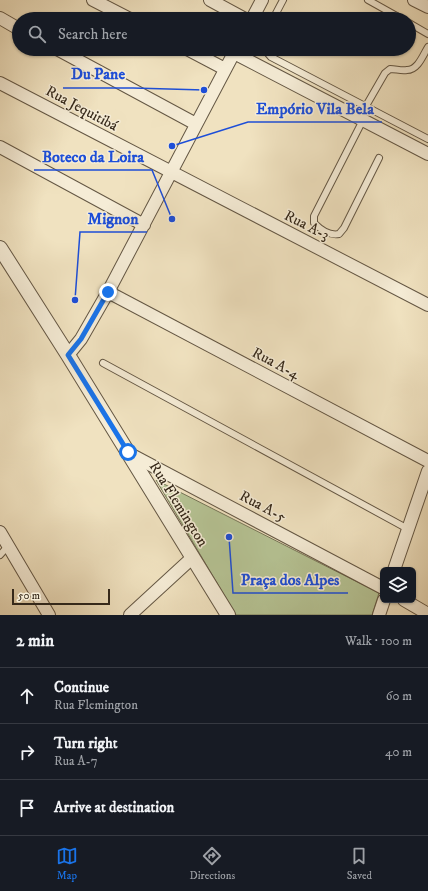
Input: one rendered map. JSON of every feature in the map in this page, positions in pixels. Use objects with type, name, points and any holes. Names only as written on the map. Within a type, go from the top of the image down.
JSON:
[{"type":"street","points":[[93,0],[116,12]]},
{"type":"street","points":[[210,0],[232,12]]},
{"type":"street","points":[[256,12],[262,0]]},
{"type":"street","points":[[414,0],[428,8]]},
{"type":"street","points":[[0,18],[12,24]]},
{"type":"street","points":[[70,56],[196,124]]},
{"type":"street","points":[[200,56],[225,69]]},
{"type":"street","points":[[68,355],[81,339],[108,292],[232,56]]},
{"type":"street","points":[[244,56],[428,154]]},
{"type":"street","name":"Rua Jequitibá","points":[[0,83],[171,173]]},
{"type":"street","points":[[0,147],[144,225]]},
{"type":"street","name":"Rua A-3","points":[[171,173],[428,305]]},
{"type":"street","name":"Rua Flemington","points":[[0,248],[68,355],[228,615]]},
{"type":"street","name":"Rua A-4","points":[[108,292],[428,461]]},
{"type":"street","name":"Rua A-5","points":[[128,452],[380,586]]},
{"type":"street","points":[[395,567],[428,471]]},
{"type":"street","points":[[0,532],[4,550],[49,615]]},
{"type":"street","points":[[130,615],[192,558]]},
{"type":"street","points":[[379,615],[383,603]]},
{"type":"street","points":[[409,603],[428,614]]},
{"type":"lane","points":[[277,12],[283,0]]},
{"type":"lane","points":[[368,0],[389,12]]},
{"type":"lane","points":[[416,27],[428,34]]},
{"type":"lane","points":[[379,158],[344,228],[339,234],[334,235],[319,228],[314,223],[314,216],[361,119],[366,105],[385,73],[390,69],[408,71],[413,69],[418,64],[428,47]]},
{"type":"lane","points":[[270,56],[366,105],[428,139]]},
{"type":"lane","points":[[103,364],[408,529]]},
{"type":"green space","points":[[156,480],[379,593],[372,615],[236,615]]},
{"type":"place","name":"Du Pane","points":[[204,90]]},
{"type":"place","name":"Empório Vila Bela","points":[[172,146]]},
{"type":"place","name":"Boteco da Loira","points":[[172,219]]},
{"type":"place","name":"Mignon","points":[[75,300]]},
{"type":"place","name":"Praça dos Alpes","points":[[229,537]]},
{"type":"route","points":[[108,292],[81,339],[68,355],[128,452]]}]
